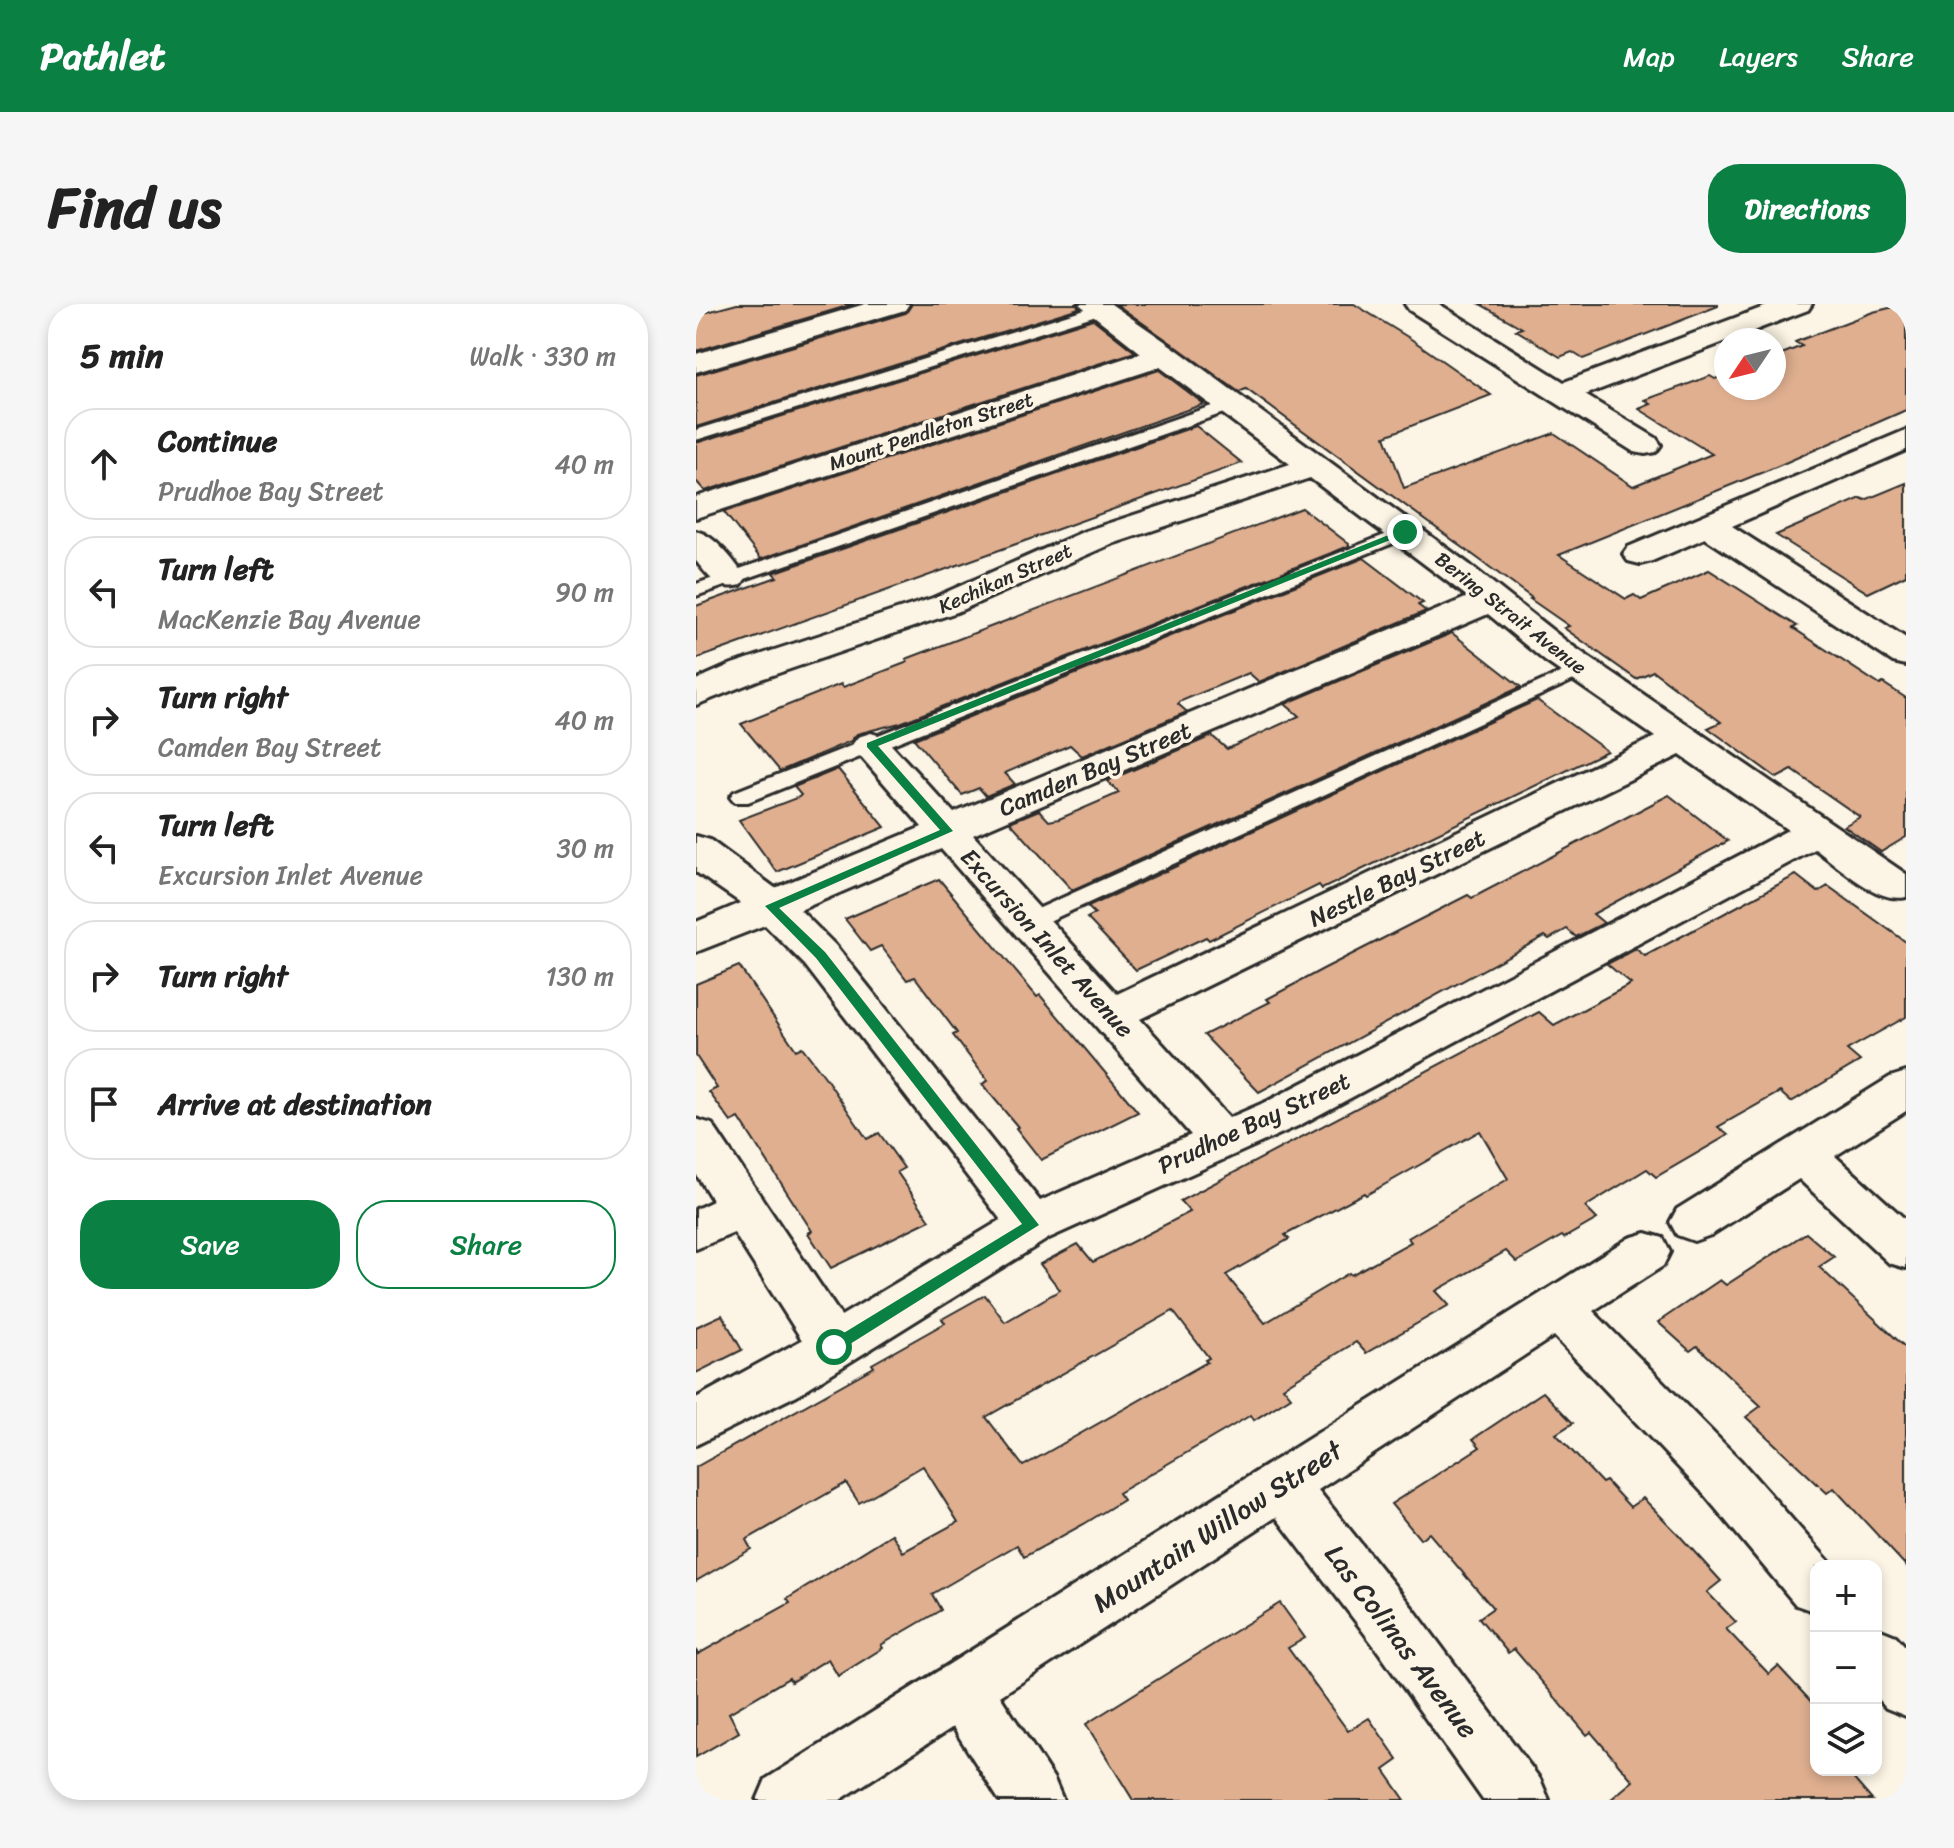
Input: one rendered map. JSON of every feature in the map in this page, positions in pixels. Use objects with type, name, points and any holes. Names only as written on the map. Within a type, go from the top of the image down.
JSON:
[{"type":"street","points":[[696,363],[895,304]]},
{"type":"street","points":[[1419,304],[1645,445]]},
{"type":"street","name":"Bering Strait Avenue","points":[[1097,306],[1405,532],[1582,669],[1895,886]]},
{"type":"street","points":[[1562,393],[1780,306]]},
{"type":"street","name":"Mount Pendleton Street","points":[[696,508],[1166,355]]},
{"type":"street","points":[[1640,554],[1906,439]]},
{"type":"street","name":"Kechikan Street","points":[[696,694],[745,672],[945,605],[1097,538],[1315,466]]},
{"type":"street","points":[[1708,525],[1906,654]]},
{"type":"street","points":[[696,541],[729,578]]},
{"type":"street","name":"Camden Bay Street","points":[[696,938],[1493,599]]},
{"type":"street","points":[[1870,630],[1906,613]]},
{"type":"street","points":[[696,709],[696,721]]},
{"type":"street","name":"Nestle Bay Street","points":[[1111,1015],[1608,777],[1682,738]]},
{"type":"street","name":"Excursion Inlet Avenue","points":[[871,745],[1222,1140]]},
{"type":"street","name":"Prudhoe Bay Street","points":[[696,1423],[834,1347],[1032,1225],[1284,1113],[1818,831]]},
{"type":"street","points":[[696,849],[707,862],[745,885],[771,906],[820,955],[1032,1225]]},
{"type":"street","points":[[1694,1222],[1906,1089]]},
{"type":"street","points":[[696,1136],[834,1347]]},
{"type":"street","points":[[1801,1153],[1906,1249]]},
{"type":"street","points":[[696,1230],[743,1208]]},
{"type":"street","name":"Mountain Willow Street","points":[[787,1800],[1646,1252]]},
{"type":"street","points":[[1558,1308],[1721,1476],[1810,1580]]},
{"type":"street","name":"Las Colinas Avenue","points":[[1282,1484],[1395,1629],[1519,1800]]},
{"type":"street","points":[[1882,1662],[1906,1689]]},
{"type":"street","points":[[962,1689],[1033,1800]]},
{"type":"lane","points":[[696,435],[1097,306]]},
{"type":"lane","points":[[696,590],[1232,404]]},
{"type":"lane","points":[[741,797],[1405,532]]},
{"type":"lane","points":[[1028,922],[1582,669]]},
{"type":"building","points":[[737,304],[854,304],[696,351],[696,315]]},
{"type":"building","points":[[912,304],[1076,304],[1079,308],[696,427],[696,375],[906,313]]},
{"type":"building","points":[[1116,304],[1354,304],[1411,339],[1491,395],[1385,436],[1404,488],[1554,433],[1633,486],[1712,454],[1639,409],[1651,404],[1645,400],[1710,376],[1714,378],[1714,400],[1786,400],[1786,352],[1802,346],[1795,342],[1873,312],[1906,304],[1906,410],[1559,555],[1626,599],[1634,595],[1641,600],[1709,570],[1797,626],[1793,628],[1880,685],[1883,683],[1906,698],[1906,837],[1881,852],[1844,826],[1860,817],[1792,770],[1777,778],[1708,728],[1721,722],[1653,671],[1636,679],[1564,628],[1569,626],[1532,598],[1246,389],[1239,392]]},
{"type":"building","points":[[1480,304],[1718,306],[1583,359],[1572,352],[1560,357],[1516,330],[1522,328]]},
{"type":"building","points":[[1093,319],[1135,352],[705,491],[696,481],[696,443]]},
{"type":"building","points":[[1159,370],[1204,404],[761,559],[724,512]]},
{"type":"building","points":[[1196,426],[1242,463],[696,659],[696,606],[777,577],[773,573]]},
{"type":"building","points":[[1906,483],[1906,575],[1868,593],[1776,535],[1861,498],[1865,500]]},
{"type":"building","points":[[1302,508],[1349,546],[900,723],[857,734],[851,741],[780,771],[741,724],[841,684],[843,687],[908,662],[906,659]]},
{"type":"building","points":[[1364,558],[1423,603],[1418,605],[1426,611],[1259,682],[1249,673],[1181,701],[1178,704],[1187,712],[1082,756],[1070,745],[1005,773],[1015,784],[986,796],[979,788],[962,795],[914,739]]},
{"type":"building","points":[[1452,633],[1521,687],[1072,890],[1010,822],[1039,810],[1049,821],[1059,819],[1119,793],[1107,781],[1212,736],[1227,749],[1299,716],[1285,704]]},
{"type":"building","points":[[1537,700],[1607,751],[1322,889],[1319,885],[1209,940],[1206,937],[1136,970],[1087,918],[1095,914],[1088,907]]},
{"type":"building","points":[[838,769],[885,827],[777,872],[739,820],[799,797],[801,795],[794,787]]},
{"type":"building","points":[[1669,795],[1728,841],[1593,914],[1604,923],[1576,937],[1567,929],[1549,939],[1545,936],[1259,1092],[1204,1035],[1270,1002],[1267,999],[1323,969],[1468,895],[1472,898]]},
{"type":"building","points":[[1796,875],[1818,892],[1828,886],[1906,942],[1906,1017],[1847,1050],[1860,1061],[1791,1102],[1780,1092],[1718,1127],[1728,1135],[1656,1177],[1647,1169],[1585,1207],[1597,1219],[1517,1262],[1506,1251],[1436,1291],[1449,1305],[1366,1353],[1356,1342],[1283,1387],[1291,1397],[1254,1420],[1251,1415],[1118,1493],[1123,1500],[1084,1524],[1024,1557],[1017,1545],[932,1594],[941,1610],[881,1645],[883,1648],[838,1676],[828,1659],[791,1682],[789,1678],[729,1713],[739,1732],[696,1757],[696,1650],[698,1654],[790,1603],[787,1599],[892,1534],[903,1552],[958,1522],[923,1466],[859,1503],[846,1483],[746,1540],[751,1549],[696,1581],[696,1467],[874,1367],[872,1364],[945,1323],[942,1319],[985,1295],[1005,1322],[1060,1290],[1040,1264],[1078,1244],[1093,1262],[1190,1212],[1180,1201],[1539,1012],[1554,1025],[1631,984],[1607,964],[1636,949],[1645,956]],"holes":[[[1480,1131],[1508,1179],[1408,1238],[1411,1242],[1351,1275],[1349,1273],[1265,1323],[1226,1275],[1289,1239],[1285,1235],[1364,1193],[1366,1195]],[[1173,1311],[1209,1358],[1205,1360],[1207,1362],[1023,1466],[986,1417]]]},
{"type":"building","points":[[939,879],[1138,1112],[1041,1160],[982,1084],[988,1081],[915,977],[907,980],[881,946],[870,951],[845,919]]},
{"type":"building","points":[[739,966],[796,1050],[802,1047],[867,1139],[879,1133],[904,1168],[897,1172],[930,1220],[831,1268],[808,1233],[812,1231],[739,1118],[731,1122],[709,1092],[717,1088],[696,1056],[696,984]]},
{"type":"building","points":[[1806,1233],[1834,1257],[1819,1267],[1906,1348],[1906,1566],[1834,1488],[1827,1493],[1746,1417],[1761,1406],[1697,1346],[1690,1351],[1658,1322],[1720,1280],[1726,1285]]},
{"type":"building","points":[[722,1315],[742,1350],[696,1373],[696,1327]]},
{"type":"building","points":[[1543,1392],[1573,1423],[1556,1434],[1602,1483],[1606,1481],[1630,1507],[1643,1498],[1677,1533],[1721,1581],[1707,1592],[1736,1622],[1726,1629],[1769,1674],[1778,1666],[1810,1701],[1810,1776],[1851,1776],[1872,1800],[1610,1800],[1633,1781],[1591,1732],[1587,1735],[1514,1649],[1508,1653],[1479,1618],[1493,1608],[1429,1533],[1420,1539],[1391,1504],[1480,1447],[1473,1439]]},
{"type":"building","points":[[1280,1603],[1305,1638],[1288,1648],[1348,1731],[1369,1718],[1398,1760],[1384,1770],[1405,1800],[1133,1800],[1086,1724]]},
{"type":"route","points":[[834,1347],[1032,1225],[820,955],[771,906],[947,831],[871,745],[1405,532]]}]
